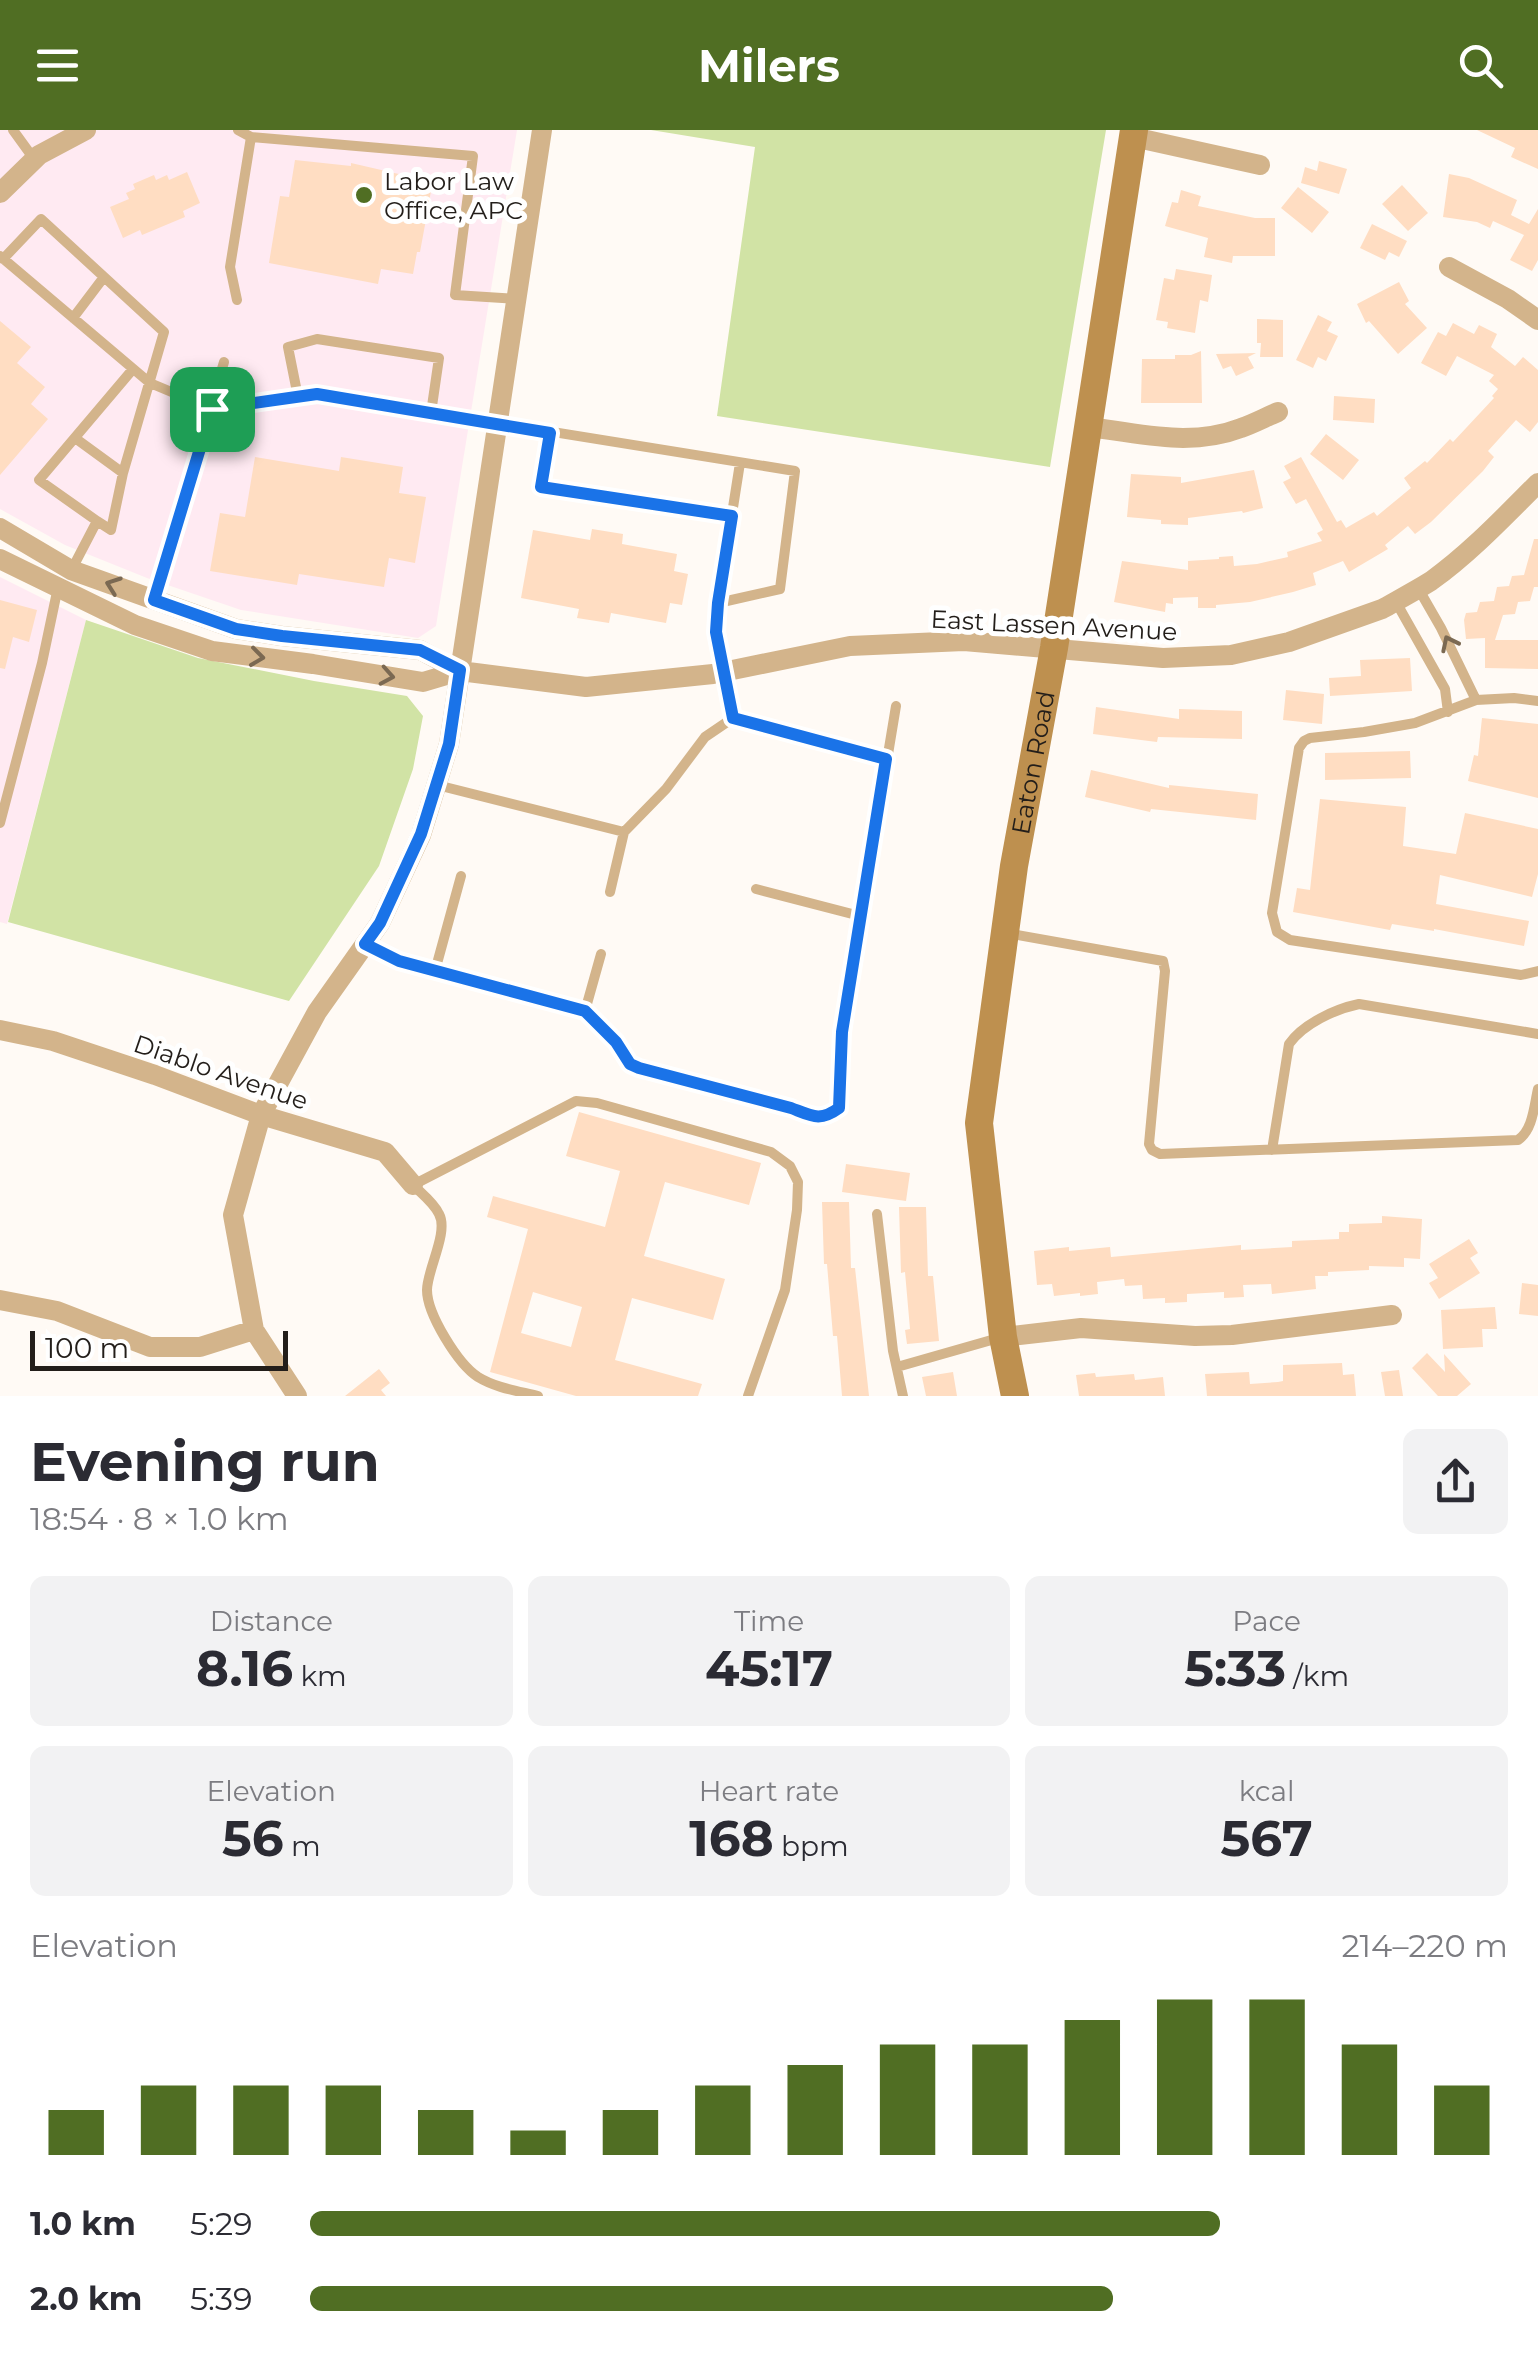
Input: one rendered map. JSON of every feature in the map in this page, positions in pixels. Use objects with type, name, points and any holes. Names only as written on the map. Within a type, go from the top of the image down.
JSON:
[{"type":"street","points":[[0,193],[39,155],[86,130]]},
{"type":"street","points":[[296,1396],[254,1330],[233,1216],[261,1115],[317,1012],[380,923],[421,834],[449,744],[542,130]]},
{"type":"street","points":[[1134,133],[1260,165]]},
{"type":"street","name":"Eaton Road","points":[[1015,1396],[1011,1336],[979,1122],[1012,934],[1014,866],[1062,649],[1134,133]]},
{"type":"street","points":[[1449,267],[1538,320]]},
{"type":"street","points":[[1090,427],[1167,438],[1202,438],[1238,430],[1278,412]]},
{"type":"street","name":"East Lassen Avenue","points":[[0,528],[71,570],[236,629],[420,650],[460,670],[586,687],[724,672],[850,646],[964,642],[1162,658],[1230,655],[1289,642],[1382,609],[1472,548],[1538,484]]},
{"type":"street","name":"East Lassen Avenue","points":[[0,559],[135,625],[212,651],[422,682],[460,670]]},
{"type":"street","points":[[212,651],[218,622]]},
{"type":"street","name":"Diablo Avenue","points":[[0,1030],[53,1041],[261,1115],[385,1152],[413,1184]]},
{"type":"street","points":[[0,1300],[57,1312],[150,1347],[200,1347],[254,1330]]},
{"type":"street","points":[[1034,1396],[1011,1336],[1081,1328],[1195,1336],[1392,1316]]},
{"type":"lane","points":[[13,130],[34,160]]},
{"type":"lane","points":[[238,130],[251,137],[473,156],[455,294],[516,299]]},
{"type":"lane","points":[[236,300],[230,267],[251,137]]},
{"type":"lane","points":[[133,369],[39,480],[111,530],[123,473],[150,383],[164,332],[41,218],[2,257],[150,383],[212,409],[317,394],[795,471],[780,589],[718,603]]},
{"type":"lane","points":[[73,318],[104,277]]},
{"type":"lane","points":[[298,397],[288,347],[317,339],[439,358],[431,414]]},
{"type":"lane","points":[[154,600],[224,362]]},
{"type":"lane","points":[[550,433],[541,487],[732,516]]},
{"type":"lane","points":[[75,438],[123,473]]},
{"type":"lane","points":[[733,718],[716,632],[740,463]]},
{"type":"lane","points":[[0,823],[49,637],[57,588],[98,521]]},
{"type":"lane","points":[[1418,588],[1476,700]]},
{"type":"lane","points":[[1396,601],[1444,689],[1448,712]]},
{"type":"lane","points":[[1538,700],[1476,700],[1393,728],[1304,740],[1273,900],[1274,926],[1290,940],[1522,975],[1538,971]]},
{"type":"lane","points":[[365,944],[399,961],[585,1011],[616,1042],[630,1064],[639,1068],[811,1116],[828,1116],[839,1108],[842,1032],[896,706]]},
{"type":"lane","points":[[733,718],[886,759]]},
{"type":"lane","points":[[610,892],[624,832],[666,788],[706,737],[733,718]]},
{"type":"lane","points":[[436,785],[624,832]]},
{"type":"lane","points":[[435,971],[461,876]]},
{"type":"lane","points":[[756,889],[860,916]]},
{"type":"lane","points":[[1012,934],[1163,961],[1149,1144],[1160,1154],[1518,1140],[1528,1130],[1538,1089]]},
{"type":"lane","points":[[585,1011],[601,954]]},
{"type":"lane","points":[[1272,1150],[1288,1044],[1306,1027],[1350,1006],[1358,1004],[1538,1034]]},
{"type":"lane","points":[[538,1396],[496,1386],[474,1375],[452,1347],[434,1316],[427,1291],[442,1227],[440,1214],[413,1184],[576,1101],[597,1102],[771,1152],[790,1166],[798,1182],[798,1210],[785,1290],[748,1396]]},
{"type":"lane","points":[[878,1214],[903,1396]]},
{"type":"lane","points":[[897,1367],[1011,1336]]},
{"type":"shaded area","points":[[0,130],[517,130],[436,626],[418,638],[241,610],[65,545],[0,509]]},
{"type":"shaded area","points":[[0,577],[86,620],[7,924],[0,922]]},
{"type":"green space","points":[[651,130],[1106,130],[1050,467],[717,416],[755,147]]},
{"type":"green space","points":[[86,620],[198,658],[407,696],[423,716],[413,769],[379,866],[289,1001],[8,922]]},
{"type":"building","points":[[1477,130],[1538,130],[1538,169],[1511,157],[1515,148]]},
{"type":"building","points":[[295,160],[351,163],[429,181],[427,190],[431,191],[413,274],[381,269],[378,284],[269,263],[280,196],[289,197]]},
{"type":"building","points":[[1319,161],[1347,169],[1339,194],[1301,183],[1305,167],[1317,171]]},
{"type":"building","points":[[187,172],[200,203],[183,211],[185,217],[142,235],[140,230],[123,238],[110,207],[129,199],[126,193],[135,189],[133,184],[154,175],[156,180],[167,175],[169,180]]},
{"type":"building","points":[[1449,174],[1469,178],[1517,200],[1511,215],[1529,224],[1538,209],[1538,260],[1532,271],[1510,260],[1524,235],[1493,221],[1490,228],[1443,217]]},
{"type":"building","points":[[1402,185],[1428,213],[1408,231],[1382,204]]},
{"type":"building","points":[[1298,187],[1329,212],[1312,233],[1281,208]]},
{"type":"building","points":[[1181,190],[1201,196],[1198,206],[1255,218],[1275,218],[1275,256],[1233,256],[1232,263],[1204,257],[1208,238],[1165,226],[1172,202],[1178,203]]},
{"type":"building","points":[[1372,224],[1407,241],[1399,257],[1389,252],[1385,260],[1360,248]]},
{"type":"building","points":[[1176,269],[1212,275],[1208,302],[1200,300],[1195,333],[1167,328],[1168,322],[1156,320],[1164,278],[1174,280]]},
{"type":"building","points":[[1399,282],[1409,301],[1405,304],[1427,328],[1398,354],[1369,321],[1366,323],[1357,304]]},
{"type":"building","points":[[1318,315],[1332,322],[1327,331],[1338,336],[1326,361],[1318,357],[1313,368],[1296,360]]},
{"type":"building","points":[[1257,319],[1283,320],[1283,357],[1260,357]]},
{"type":"building","points":[[0,321],[31,347],[17,363],[45,387],[31,404],[48,419],[0,475]]},
{"type":"building","points":[[1453,323],[1474,334],[1479,325],[1497,334],[1491,347],[1515,366],[1523,357],[1538,370],[1538,422],[1530,432],[1516,420],[1488,451],[1494,457],[1483,471],[1431,522],[1415,534],[1408,526],[1385,545],[1388,549],[1349,572],[1343,561],[1313,573],[1316,585],[1293,592],[1216,608],[1198,608],[1198,597],[1173,598],[1173,604],[1166,603],[1165,612],[1114,602],[1122,561],[1188,570],[1188,561],[1219,557],[1233,556],[1234,566],[1257,564],[1288,557],[1287,552],[1322,541],[1317,533],[1323,530],[1306,499],[1296,504],[1283,482],[1291,478],[1284,466],[1301,457],[1337,522],[1341,520],[1346,528],[1374,512],[1377,516],[1411,488],[1404,478],[1427,463],[1450,439],[1453,442],[1498,389],[1489,381],[1494,375],[1457,356],[1446,376],[1421,363],[1438,332],[1446,336]]},
{"type":"building","points":[[1201,351],[1202,403],[1141,403],[1142,359],[1175,359],[1175,355]]},
{"type":"building","points":[[1256,353],[1248,357],[1254,368],[1236,376],[1231,366],[1223,369],[1216,354]]},
{"type":"building","points":[[1334,396],[1375,399],[1374,423],[1333,420]]},
{"type":"building","points":[[1326,434],[1359,460],[1343,480],[1310,454]]},
{"type":"building","points":[[255,457],[339,471],[341,457],[403,467],[399,493],[426,497],[415,563],[389,558],[384,587],[299,574],[297,585],[210,571],[220,513],[245,517]]},
{"type":"building","points":[[1254,470],[1263,508],[1188,518],[1188,525],[1127,517],[1131,474],[1181,477],[1181,483]]},
{"type":"building","points":[[592,529],[623,534],[622,544],[677,554],[674,571],[688,574],[682,605],[670,603],[666,623],[611,613],[609,623],[577,618],[579,609],[521,598],[533,530],[590,540]]},
{"type":"building","points":[[1534,539],[1538,539],[1538,587],[1534,587],[1530,601],[1518,602],[1515,614],[1503,615],[1495,640],[1538,640],[1538,669],[1485,668],[1485,638],[1466,639],[1466,613],[1477,612],[1480,602],[1494,601],[1497,587],[1509,586],[1512,576],[1524,575]]},
{"type":"building","points":[[0,600],[37,610],[29,642],[13,637],[5,669],[0,668]]},
{"type":"building","points":[[1410,658],[1412,691],[1330,696],[1329,678],[1361,676],[1360,660]]},
{"type":"building","points":[[1286,690],[1324,694],[1322,724],[1283,720]]},
{"type":"building","points":[[1096,707],[1179,719],[1179,709],[1242,711],[1242,739],[1158,737],[1157,742],[1093,734]]},
{"type":"building","points":[[1482,718],[1538,724],[1538,798],[1468,781],[1474,755],[1478,756]]},
{"type":"building","points":[[1410,751],[1411,778],[1325,780],[1325,753]]},
{"type":"building","points":[[1091,770],[1169,788],[1258,794],[1256,820],[1151,809],[1150,812],[1085,797]]},
{"type":"building","points":[[1320,799],[1406,807],[1403,846],[1456,854],[1465,813],[1538,829],[1538,874],[1532,897],[1440,875],[1436,904],[1529,921],[1524,946],[1434,929],[1392,924],[1390,930],[1293,912],[1297,888],[1310,890]]},
{"type":"building","points":[[579,1112],[761,1163],[749,1205],[665,1182],[644,1256],[725,1279],[713,1320],[632,1298],[615,1360],[702,1384],[698,1396],[576,1396],[490,1372],[528,1229],[487,1217],[493,1196],[605,1227],[620,1171],[566,1156]],"holes":[[[533,1292],[582,1307],[571,1347],[521,1333]]]},
{"type":"building","points":[[846,1164],[910,1173],[906,1201],[842,1192]]},
{"type":"building","points":[[822,1202],[849,1202],[851,1268],[855,1268],[869,1396],[842,1396],[837,1336],[833,1336],[824,1264]]},
{"type":"building","points":[[899,1207],[926,1207],[928,1276],[933,1276],[939,1341],[907,1344],[905,1330],[910,1329],[905,1272],[901,1273]]},
{"type":"building","points":[[1382,1216],[1422,1219],[1420,1259],[1404,1258],[1404,1267],[1369,1266],[1369,1270],[1328,1272],[1328,1276],[1315,1276],[1316,1289],[1272,1294],[1271,1284],[1243,1285],[1244,1297],[1224,1298],[1224,1292],[1187,1294],[1187,1302],[1165,1303],[1165,1298],[1143,1299],[1142,1285],[1125,1286],[1124,1279],[1097,1282],[1098,1294],[1080,1296],[1054,1296],[1052,1284],[1037,1285],[1034,1251],[1110,1247],[1111,1257],[1241,1245],[1241,1250],[1292,1247],[1292,1241],[1339,1239],[1339,1232],[1349,1232],[1349,1224],[1382,1223]]},
{"type":"building","points":[[1469,1239],[1478,1253],[1470,1258],[1480,1273],[1439,1299],[1429,1283],[1438,1278],[1429,1264]]},
{"type":"building","points":[[1522,1283],[1538,1285],[1538,1316],[1519,1314]]},
{"type":"building","points":[[1495,1307],[1497,1329],[1482,1329],[1483,1347],[1443,1349],[1441,1310]]},
{"type":"building","points":[[1427,1353],[1445,1372],[1444,1354],[1471,1384],[1457,1396],[1438,1396],[1412,1368]]},
{"type":"building","points":[[1342,1363],[1343,1375],[1354,1374],[1356,1396],[1207,1396],[1205,1374],[1249,1372],[1250,1384],[1278,1382],[1283,1381],[1283,1365]]},
{"type":"building","points":[[379,1369],[390,1383],[381,1390],[386,1396],[345,1396]]},
{"type":"building","points":[[1399,1370],[1403,1396],[1385,1396],[1381,1372]]},
{"type":"building","points":[[953,1372],[957,1396],[926,1396],[922,1377]]},
{"type":"building","points":[[1095,1373],[1096,1377],[1134,1374],[1135,1380],[1163,1377],[1165,1396],[1079,1396],[1076,1375]]},
{"type":"place","name":"Labor Law Office, APC","points":[[364,195]]},
{"type":"route","points":[[317,394],[550,433],[541,487],[732,516],[716,632],[733,718],[886,759],[842,1032],[839,1108],[828,1116],[811,1116],[639,1068],[630,1064],[616,1042],[585,1011],[399,961],[365,944],[380,923],[421,834],[449,744],[460,670],[420,650],[236,629],[154,600],[212,409],[317,394]]}]
